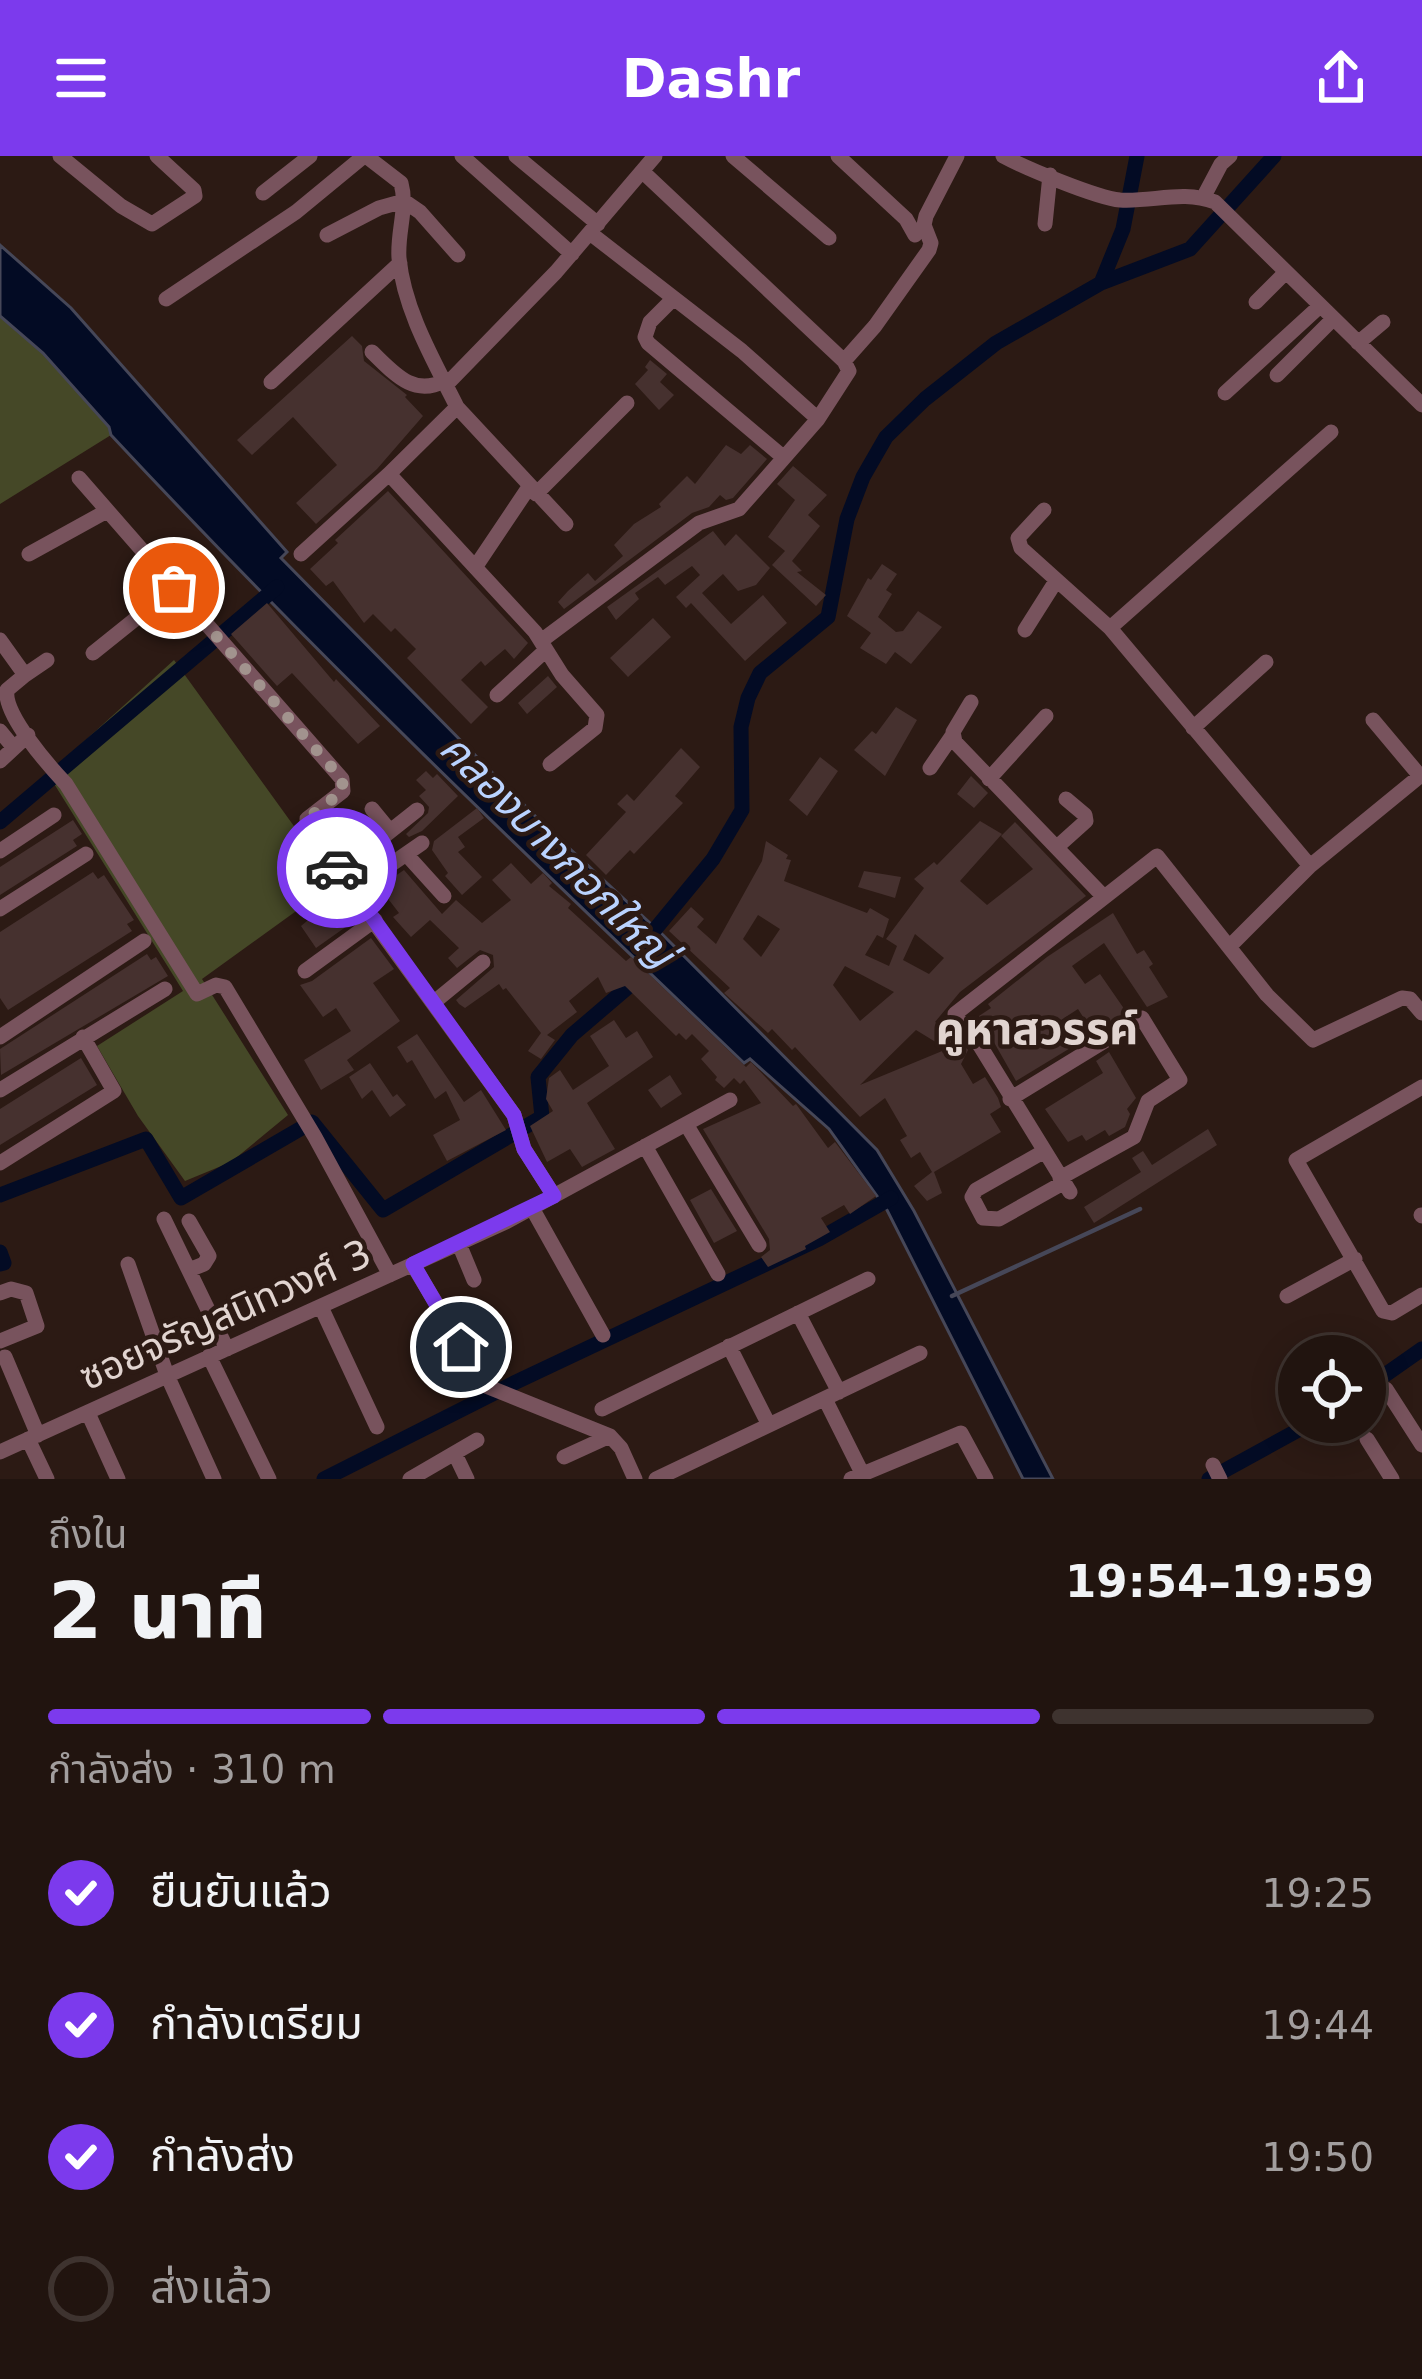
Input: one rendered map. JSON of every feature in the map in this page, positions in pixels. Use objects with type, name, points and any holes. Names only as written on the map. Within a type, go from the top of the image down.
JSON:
[{"type":"street","points":[[60,156],[121,206],[152,224],[195,196],[157,156]]},
{"type":"street","points":[[262,193],[310,156]]},
{"type":"street","points":[[166,299],[296,212],[365,156],[396,176],[404,201],[400,263],[415,319],[457,406],[566,524]]},
{"type":"street","points":[[462,156],[572,254]]},
{"type":"street","points":[[516,156],[673,299],[742,351],[818,419]]},
{"type":"street","points":[[372,352],[414,387],[445,382],[572,254],[655,156]]},
{"type":"street","points":[[733,156],[829,238]]},
{"type":"street","points":[[838,156],[906,219],[915,235]]},
{"type":"street","points":[[840,358],[928,250],[932,242],[924,225],[926,216],[956,156]]},
{"type":"street","points":[[1003,156],[1113,200],[1155,201],[1192,195],[1209,200],[1232,216],[1422,405]]},
{"type":"street","points":[[1209,200],[1221,164],[1230,156]]},
{"type":"street","points":[[497,695],[543,645],[699,523],[739,509],[818,419],[849,371],[644,172]]},
{"type":"street","points":[[1045,224],[1050,175]]},
{"type":"street","points":[[327,236],[379,208],[404,201]]},
{"type":"street","points":[[404,201],[458,255]]},
{"type":"street","points":[[271,382],[400,263]]},
{"type":"street","points":[[1256,302],[1286,272]]},
{"type":"street","points":[[673,299],[650,322],[644,337],[648,343],[783,457]]},
{"type":"street","points":[[1225,393],[1321,306]]},
{"type":"street","points":[[1277,375],[1334,319]]},
{"type":"street","points":[[1358,343],[1383,322]]},
{"type":"street","points":[[476,566],[532,490],[627,403]]},
{"type":"street","points":[[301,554],[457,406]]},
{"type":"street","points":[[1110,628],[1331,432]]},
{"type":"street","points":[[389,474],[476,566],[597,716],[598,722],[550,764]]},
{"type":"street","points":[[79,478],[342,779],[343,791],[305,825],[517,1127],[554,1196]]},
{"type":"street","points":[[29,554],[107,511]]},
{"type":"street","points":[[1044,511],[1018,538],[1018,544],[1110,628],[1310,866]]},
{"type":"street","points":[[1025,629],[1056,581]]},
{"type":"street","points":[[93,653],[174,588]]},
{"type":"street","points":[[0,640],[25,675]]},
{"type":"street","points":[[47,660],[5,695],[197,994],[216,985],[225,987],[390,1275]]},
{"type":"street","points":[[1192,728],[1266,662]]},
{"type":"street","points":[[930,768],[971,702]]},
{"type":"street","points":[[989,778],[1046,716]]},
{"type":"street","points":[[1230,946],[1310,866],[1421,775],[1372,720]]},
{"type":"street","points":[[0,731],[14,748]]},
{"type":"street","points":[[0,761],[28,735]]},
{"type":"street","points":[[952,736],[1104,897]]},
{"type":"street","points":[[1058,847],[1086,821],[1085,814],[1066,799]]},
{"type":"street","points":[[372,809],[390,831]]},
{"type":"street","points":[[340,871],[417,809]]},
{"type":"street","points":[[0,851],[54,814]]},
{"type":"street","points":[[354,890],[422,843]]},
{"type":"street","points":[[0,909],[86,854]]},
{"type":"street","points":[[406,854],[444,896]]},
{"type":"street","points":[[1064,1184],[974,1036],[955,1014],[1157,856],[1267,995],[1313,1040],[1406,997],[1422,1013]]},
{"type":"street","points":[[304,971],[375,920]]},
{"type":"street","points":[[0,1037],[144,941]]},
{"type":"street","points":[[433,1003],[483,962]]},
{"type":"street","points":[[0,1090],[165,989]]},
{"type":"street","points":[[1010,1099],[1142,1018],[1180,1080],[1148,1100],[1134,1136],[1064,1184],[999,1219],[983,1217],[972,1197],[976,1190],[1043,1152]]},
{"type":"street","points":[[0,1163],[114,1091],[83,1037]]},
{"type":"street","points":[[1422,1087],[1296,1160],[1384,1311],[1392,1313],[1422,1295]]},
{"type":"street","name":"ซอยจรัญสนิทวงศ์ 3","points":[[0,1452],[459,1244],[730,1100]]},
{"type":"street","points":[[686,1124],[759,1245]]},
{"type":"street","points":[[645,1146],[718,1274]]},
{"type":"street","points":[[532,1208],[603,1335]]},
{"type":"street","points":[[164,1219],[227,1349]]},
{"type":"street","points":[[189,1221],[209,1256],[204,1264],[189,1270]]},
{"type":"street","points":[[459,1244],[474,1280]]},
{"type":"street","points":[[1287,1296],[1355,1259]]},
{"type":"street","points":[[128,1264],[167,1375],[214,1479]]},
{"type":"street","points":[[413,1264],[486,1386],[610,1436],[635,1479]]},
{"type":"street","points":[[602,1409],[868,1279]]},
{"type":"street","points":[[0,1293],[10,1289],[26,1293],[37,1326],[3,1349],[46,1479]]},
{"type":"street","points":[[321,1307],[377,1426]]},
{"type":"street","points":[[799,1313],[859,1477],[961,1433],[986,1479]]},
{"type":"street","points":[[730,1346],[769,1425]]},
{"type":"street","points":[[656,1479],[920,1353]]},
{"type":"street","points":[[209,1356],[269,1479]]},
{"type":"street","points":[[1386,1389],[1422,1445]]},
{"type":"street","points":[[88,1412],[118,1479]]},
{"type":"street","points":[[564,1457],[610,1436]]},
{"type":"street","points":[[410,1479],[477,1440]]},
{"type":"street","points":[[1370,1443],[1392,1479]]},
{"type":"street","points":[[455,1454],[467,1479]]},
{"type":"green space","points":[[0,316],[43,353],[111,435],[0,504]]},
{"type":"green space","points":[[174,660],[335,883],[202,979],[288,1115],[231,1162],[185,1181],[138,1116],[97,1046],[183,991],[48,774]]},
{"type":"water","name":"คลองบางกอกใหญ่","points":[[0,245],[71,308],[287,552],[281,558],[541,822],[663,935],[877,1150],[914,1211],[1053,1479],[1023,1479],[887,1210],[829,1129],[750,1059],[744,1063],[503,832],[111,435],[43,353],[0,316]]},
{"type":"building","points":[[352,336],[362,346],[364,361],[407,395],[423,416],[377,469],[316,524],[296,503],[337,465],[293,417],[252,455],[237,440]]},
{"type":"building","points":[[650,360],[667,374],[660,382],[674,395],[659,410],[635,384],[648,370]]},
{"type":"building","points":[[726,445],[741,454],[750,445],[767,459],[733,498],[720,495],[709,507],[692,513],[564,609],[558,602],[588,573],[595,581],[623,556],[614,545],[634,524],[661,507],[687,476],[695,484]]},
{"type":"building","points":[[793,466],[827,495],[808,515],[820,526],[792,561],[802,571],[797,572],[826,595],[816,606],[772,565],[785,551],[768,537],[795,500],[777,484]]},
{"type":"building","points":[[388,491],[528,643],[514,659],[505,649],[485,666],[481,661],[461,680],[488,707],[471,724],[407,658],[416,649],[395,628],[391,632],[373,614],[364,623],[333,581],[326,586],[310,569]]},
{"type":"building","points":[[713,531],[725,546],[736,534],[770,568],[756,585],[738,591],[723,574],[702,593],[731,624],[763,595],[787,623],[745,661],[691,603],[686,608],[676,597],[700,575],[692,566],[665,585],[658,577],[635,593],[639,599],[616,620],[607,607]]},
{"type":"building","points":[[882,564],[897,574],[878,617],[896,632],[903,631],[918,611],[942,627],[911,664],[895,652],[886,664],[860,648],[871,633],[847,616],[868,578]]},
{"type":"building","points":[[267,603],[334,682],[336,679],[380,726],[358,744],[292,673],[277,686],[231,634]]},
{"type":"building","points":[[653,618],[671,637],[628,677],[610,658]]},
{"type":"building","points":[[548,676],[557,687],[527,714],[518,703]]},
{"type":"building","points":[[896,707],[917,720],[885,776],[854,750],[872,731],[876,734]]},
{"type":"building","points":[[681,748],[700,767],[675,796],[683,803],[634,854],[630,850],[606,875],[586,855],[626,812],[617,804],[627,794],[634,801]]},
{"type":"building","points":[[820,757],[838,771],[807,816],[789,800]]},
{"type":"building","points":[[426,771],[433,778],[437,774],[458,796],[422,831],[409,837],[406,834],[428,813],[429,807],[419,796],[426,790],[416,780]]},
{"type":"building","points":[[971,776],[988,793],[974,808],[957,794]]},
{"type":"building","points":[[477,808],[484,818],[458,837],[465,847],[458,852],[482,877],[462,895],[445,876],[448,873],[432,850],[434,841]]},
{"type":"building","points":[[73,820],[82,834],[73,840],[77,846],[0,895],[0,867]]},
{"type":"building","points":[[980,821],[1002,834],[960,881],[987,905],[1033,869],[1001,836],[1015,822],[1086,896],[960,992],[935,1022],[957,1034],[968,1050],[961,1064],[973,1084],[985,1077],[998,1098],[1001,1107],[990,1114],[1001,1132],[934,1172],[942,1193],[927,1201],[914,1186],[932,1172],[920,1152],[911,1158],[900,1140],[907,1136],[885,1098],[860,1117],[795,1047],[792,1050],[772,1029],[768,1033],[724,993],[730,988],[669,931],[691,907],[704,919],[697,927],[716,944],[762,861],[766,841],[791,860],[784,881],[867,913],[870,908],[889,919],[883,938],[877,935],[865,955],[889,966],[897,946],[886,939],[924,888],[914,879],[934,862],[937,865]],"holes":[[[758,915],[780,929],[761,957],[743,939]],[[915,934],[944,958],[929,974],[903,960]],[[845,966],[894,992],[860,1021],[833,985]],[[916,1030],[947,1049],[860,1085]]]},
{"type":"building","points":[[511,863],[531,884],[543,873],[552,883],[549,886],[571,904],[568,908],[626,961],[631,957],[746,1067],[751,1062],[796,1104],[828,1148],[835,1142],[876,1196],[850,1214],[844,1205],[821,1218],[830,1232],[768,1267],[761,1257],[770,1250],[769,1239],[703,1129],[761,1103],[744,1080],[740,1084],[734,1078],[724,1088],[715,1080],[701,1059],[709,1051],[692,1034],[686,1040],[679,1033],[676,1036],[625,986],[606,993],[598,977],[569,1001],[577,1012],[547,1035],[555,1040],[541,1059],[528,1051],[541,1033],[506,988],[499,984],[465,1008],[459,1004],[456,1000],[494,967],[493,955],[480,950],[457,968],[448,958],[459,948],[430,920],[411,937],[393,917],[399,913],[379,887],[404,870],[442,914],[456,900],[482,923],[511,900],[492,880]]},
{"type":"building","points":[[864,871],[901,877],[895,898],[858,887]]},
{"type":"building","points":[[93,872],[98,879],[104,875],[134,920],[127,924],[132,931],[8,1010],[0,998],[0,932]]},
{"type":"building","points":[[339,894],[357,919],[316,948],[301,926]]},
{"type":"building","points":[[1113,913],[1137,954],[1144,950],[1168,997],[1147,1007],[1104,943],[1072,966],[1085,984],[1100,974],[1127,1013],[1076,1044],[1092,1031],[1078,1009],[1058,1022],[1072,1047],[1016,1081],[979,1016],[1047,957]]},
{"type":"building","points":[[371,938],[394,969],[373,983],[400,1021],[347,1060],[354,1070],[321,1090],[304,1060],[351,1031],[336,1008],[323,1017],[300,985]]},
{"type":"building","points":[[147,954],[151,960],[156,957],[168,976],[1,1075],[0,1049]]},
{"type":"building","points":[[614,1020],[626,1038],[637,1031],[653,1057],[587,1103],[615,1149],[582,1167],[570,1149],[547,1162],[530,1126],[553,1111],[546,1099],[549,1078],[560,1070],[573,1090],[609,1066],[590,1036]]},
{"type":"building","points":[[417,1034],[464,1102],[481,1090],[506,1130],[447,1161],[433,1135],[460,1120],[446,1091],[435,1099],[412,1060],[407,1063],[397,1047]]},
{"type":"building","points":[[1109,1052],[1136,1098],[1127,1109],[1125,1127],[1109,1136],[1105,1130],[1086,1141],[1082,1135],[1068,1142],[1045,1109],[1103,1073],[1096,1061]]},
{"type":"building","points":[[81,1058],[97,1085],[0,1145],[0,1109]]},
{"type":"building","points":[[370,1063],[393,1097],[397,1094],[406,1105],[390,1117],[372,1090],[362,1099],[349,1077]]},
{"type":"building","points":[[670,1075],[682,1094],[661,1108],[648,1090]]},
{"type":"building","points":[[1208,1129],[1217,1145],[1094,1223],[1084,1207],[1141,1172],[1132,1158],[1143,1151],[1152,1165]]},
{"type":"building","points":[[711,1189],[737,1231],[714,1243],[690,1200]]},
{"type":"waterway","name":"คลองบางกอกใหญ่","points":[[648,938],[713,859],[742,810],[741,727],[748,698],[760,673],[828,617],[847,519],[886,437],[996,343],[1101,283],[1123,229],[1137,156]]},
{"type":"waterway","points":[[1101,283],[1190,249],[1274,156]]},
{"type":"waterway","points":[[0,822],[277,587]]},
{"type":"waterway","name":"คลองบางกอกใหญ่","points":[[0,1195],[146,1139],[181,1198],[312,1122],[383,1210],[542,1117],[538,1077],[572,1035],[641,976]]},
{"type":"waterway","points":[[324,1479],[819,1239],[891,1198]]},
{"type":"waterway","points":[[952,1296],[1140,1209]]},
{"type":"waterway","points":[[0,1252],[4,1263],[0,1264]]},
{"type":"waterway","points":[[1386,1374],[1422,1349]]},
{"type":"waterway","points":[[1209,1479],[1278,1441]]},
{"type":"way so far","points":[[174,588],[342,779],[343,791],[305,825],[337,868]]},
{"type":"district","name":"คูหาสวรรค์","points":[[1037,1028]]},
{"type":"route","points":[[337,868],[514,1115],[519,1139],[554,1196],[413,1264],[461,1347]]}]
